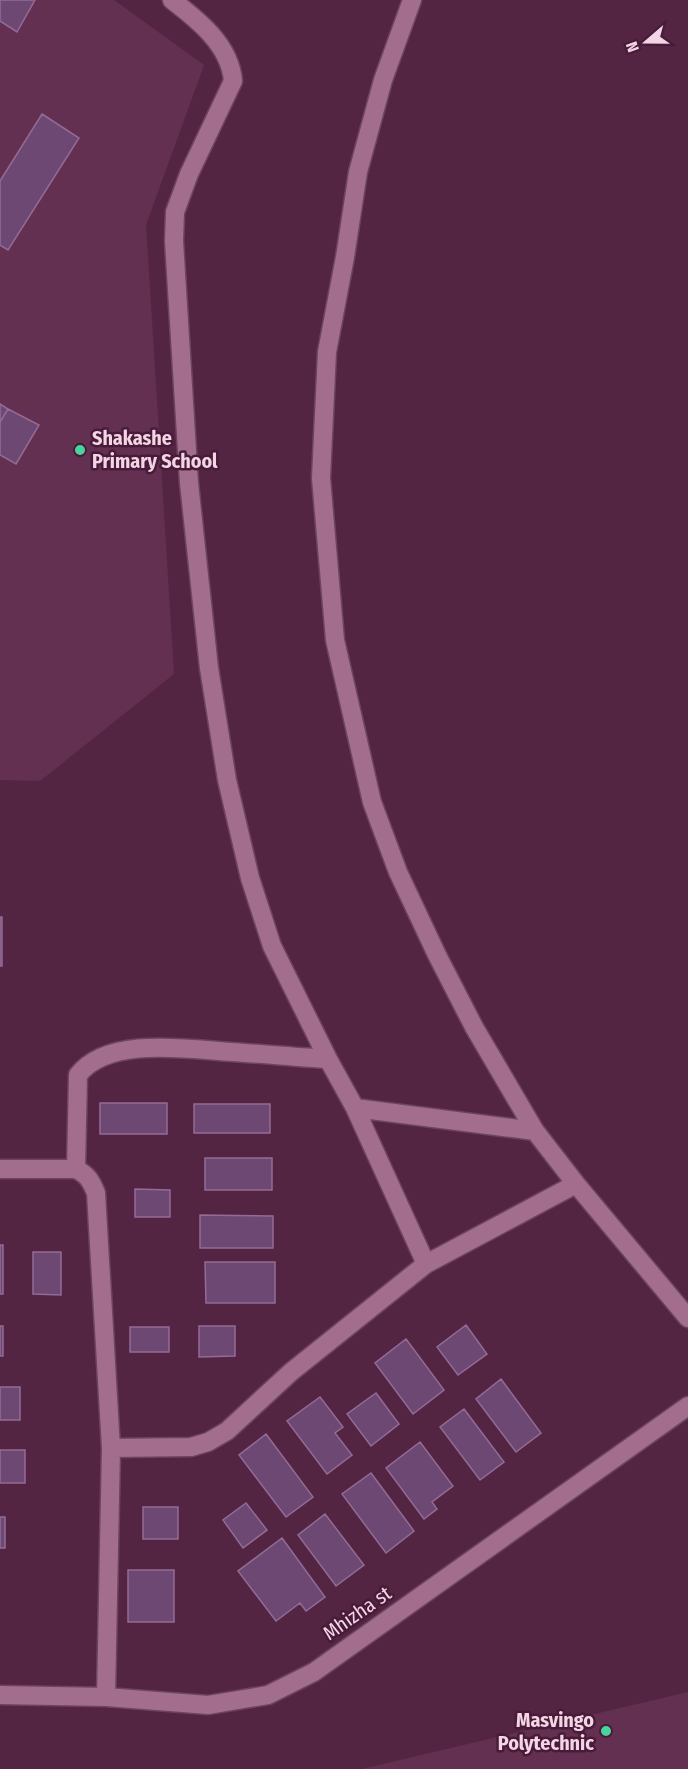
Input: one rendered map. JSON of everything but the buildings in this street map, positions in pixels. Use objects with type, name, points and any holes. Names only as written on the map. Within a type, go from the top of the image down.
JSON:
[{"type":"street","points":[[172,0],[198,20],[223,50],[232,70],[233,81],[189,174],[176,212],[174,241],[189,483],[211,680],[226,780],[250,878],[272,946],[355,1108],[426,1264]]},
{"type":"street","points":[[412,0],[383,80],[358,172],[327,352],[321,478],[335,640],[372,802],[398,872],[474,1027],[535,1131],[576,1184],[688,1318]]},
{"type":"street","points":[[76,1169],[78,1075],[85,1065],[101,1057],[158,1047],[328,1059]]},
{"type":"street","points":[[355,1108],[535,1131]]},
{"type":"street","points":[[0,1169],[76,1169],[90,1179],[96,1193],[111,1448],[106,1697]]},
{"type":"street","points":[[111,1448],[191,1447],[208,1442],[227,1431],[291,1372],[426,1264],[576,1184]]},
{"type":"street","name":"Mhizha st","points":[[0,1695],[106,1697],[208,1706],[268,1695],[314,1672],[688,1406]]},
{"type":"shaded area","name":"Shakashe Primary School","points":[[0,0],[114,0],[204,65],[146,225],[174,674],[40,781],[0,780]]},
{"type":"shaded area","name":"Masvingo Polytechnic","points":[[688,1692],[688,1769],[362,1769]]},
{"type":"place","name":"Shakashe Primary School","points":[[80,450]]},
{"type":"place","name":"Masvingo Polytechnic","points":[[606,1731]]}]
